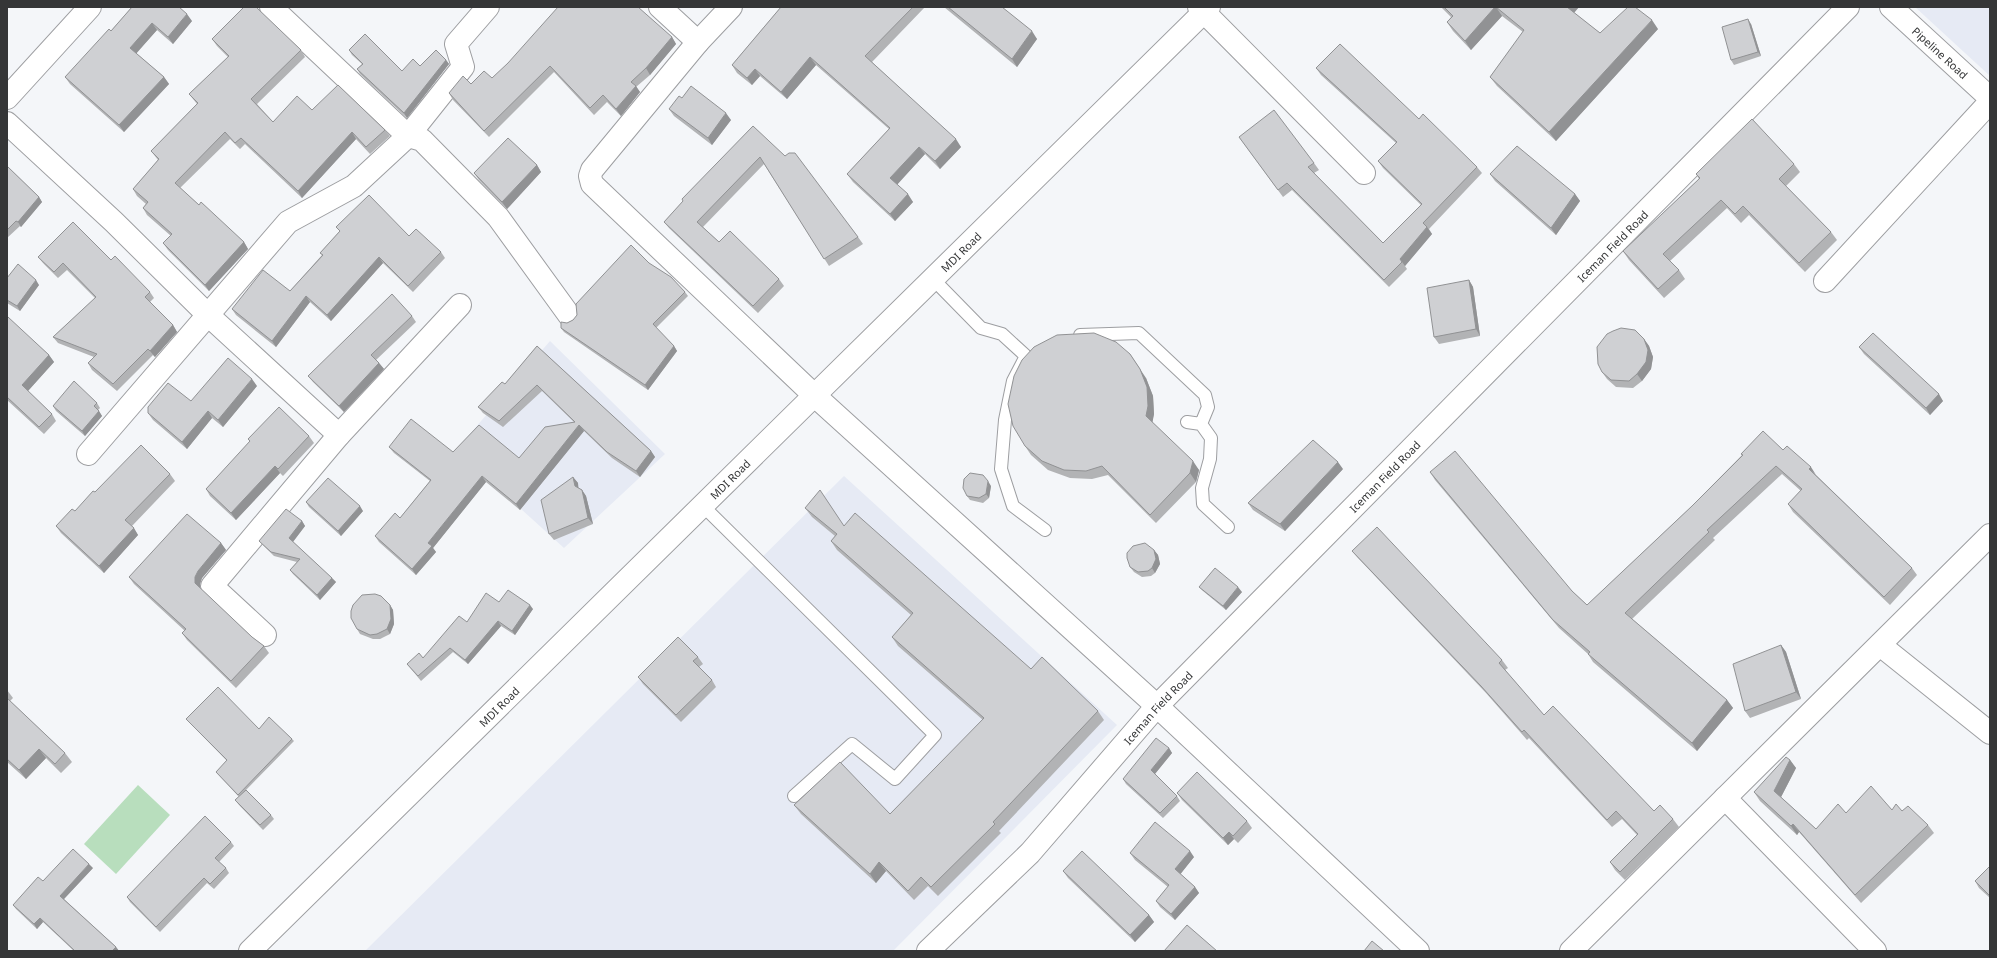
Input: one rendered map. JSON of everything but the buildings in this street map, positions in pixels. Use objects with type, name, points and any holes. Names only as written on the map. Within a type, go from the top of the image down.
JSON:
[{"type":"street","points":[[7,98],[90,7]]},
{"type":"street","points":[[272,7],[408,136],[422,140],[498,217],[569,315]]},
{"type":"street","points":[[88,454],[288,222],[354,186],[408,136],[463,67],[456,44],[488,7]]},
{"type":"street","points":[[660,7],[698,42]]},
{"type":"street","points":[[731,7],[698,42],[592,170],[590,176],[592,184],[815,396],[1157,706],[1418,951]]},
{"type":"street","name":"Iceman Field Road","points":[[928,951],[1030,853],[1157,706],[1848,7]]},
{"type":"street","name":"Pipeline Road","points":[[1891,7],[1990,98]]},
{"type":"street","points":[[1204,9],[1364,173]]},
{"type":"street","name":"MDI Road","points":[[250,951],[815,396],[1204,9]]},
{"type":"street","points":[[1825,281],[1990,102]]},
{"type":"street","points":[[7,122],[114,222],[208,315],[339,434]]},
{"type":"street","points":[[265,635],[212,586],[339,434],[460,305]]},
{"type":"street","points":[[1571,951],[1880,646],[1990,535]]},
{"type":"street","points":[[1880,646],[1990,732]]},
{"type":"street","points":[[1725,798],[1875,951]]},
{"type":"lane","points":[[933,279],[981,328],[1002,334],[1026,356]]},
{"type":"lane","points":[[1066,336],[1139,333],[1205,395],[1208,407],[1201,424]]},
{"type":"lane","points":[[1039,348],[1026,356],[1013,381],[1005,420],[1001,469],[1012,506],[1045,530]]},
{"type":"lane","points":[[1187,422],[1201,424],[1211,438],[1210,459],[1202,488],[1203,504],[1228,527]]},
{"type":"lane","points":[[703,506],[935,735],[894,779],[852,744],[794,796]]},
{"type":"shaded area","points":[[1915,7],[1990,7],[1990,76]]},
{"type":"shaded area","points":[[550,341],[665,454],[564,548],[456,450]]},
{"type":"shaded area","points":[[844,476],[1117,725],[893,951],[365,951]]},
{"type":"green space","points":[[138,785],[170,815],[116,874],[84,844]]}]
